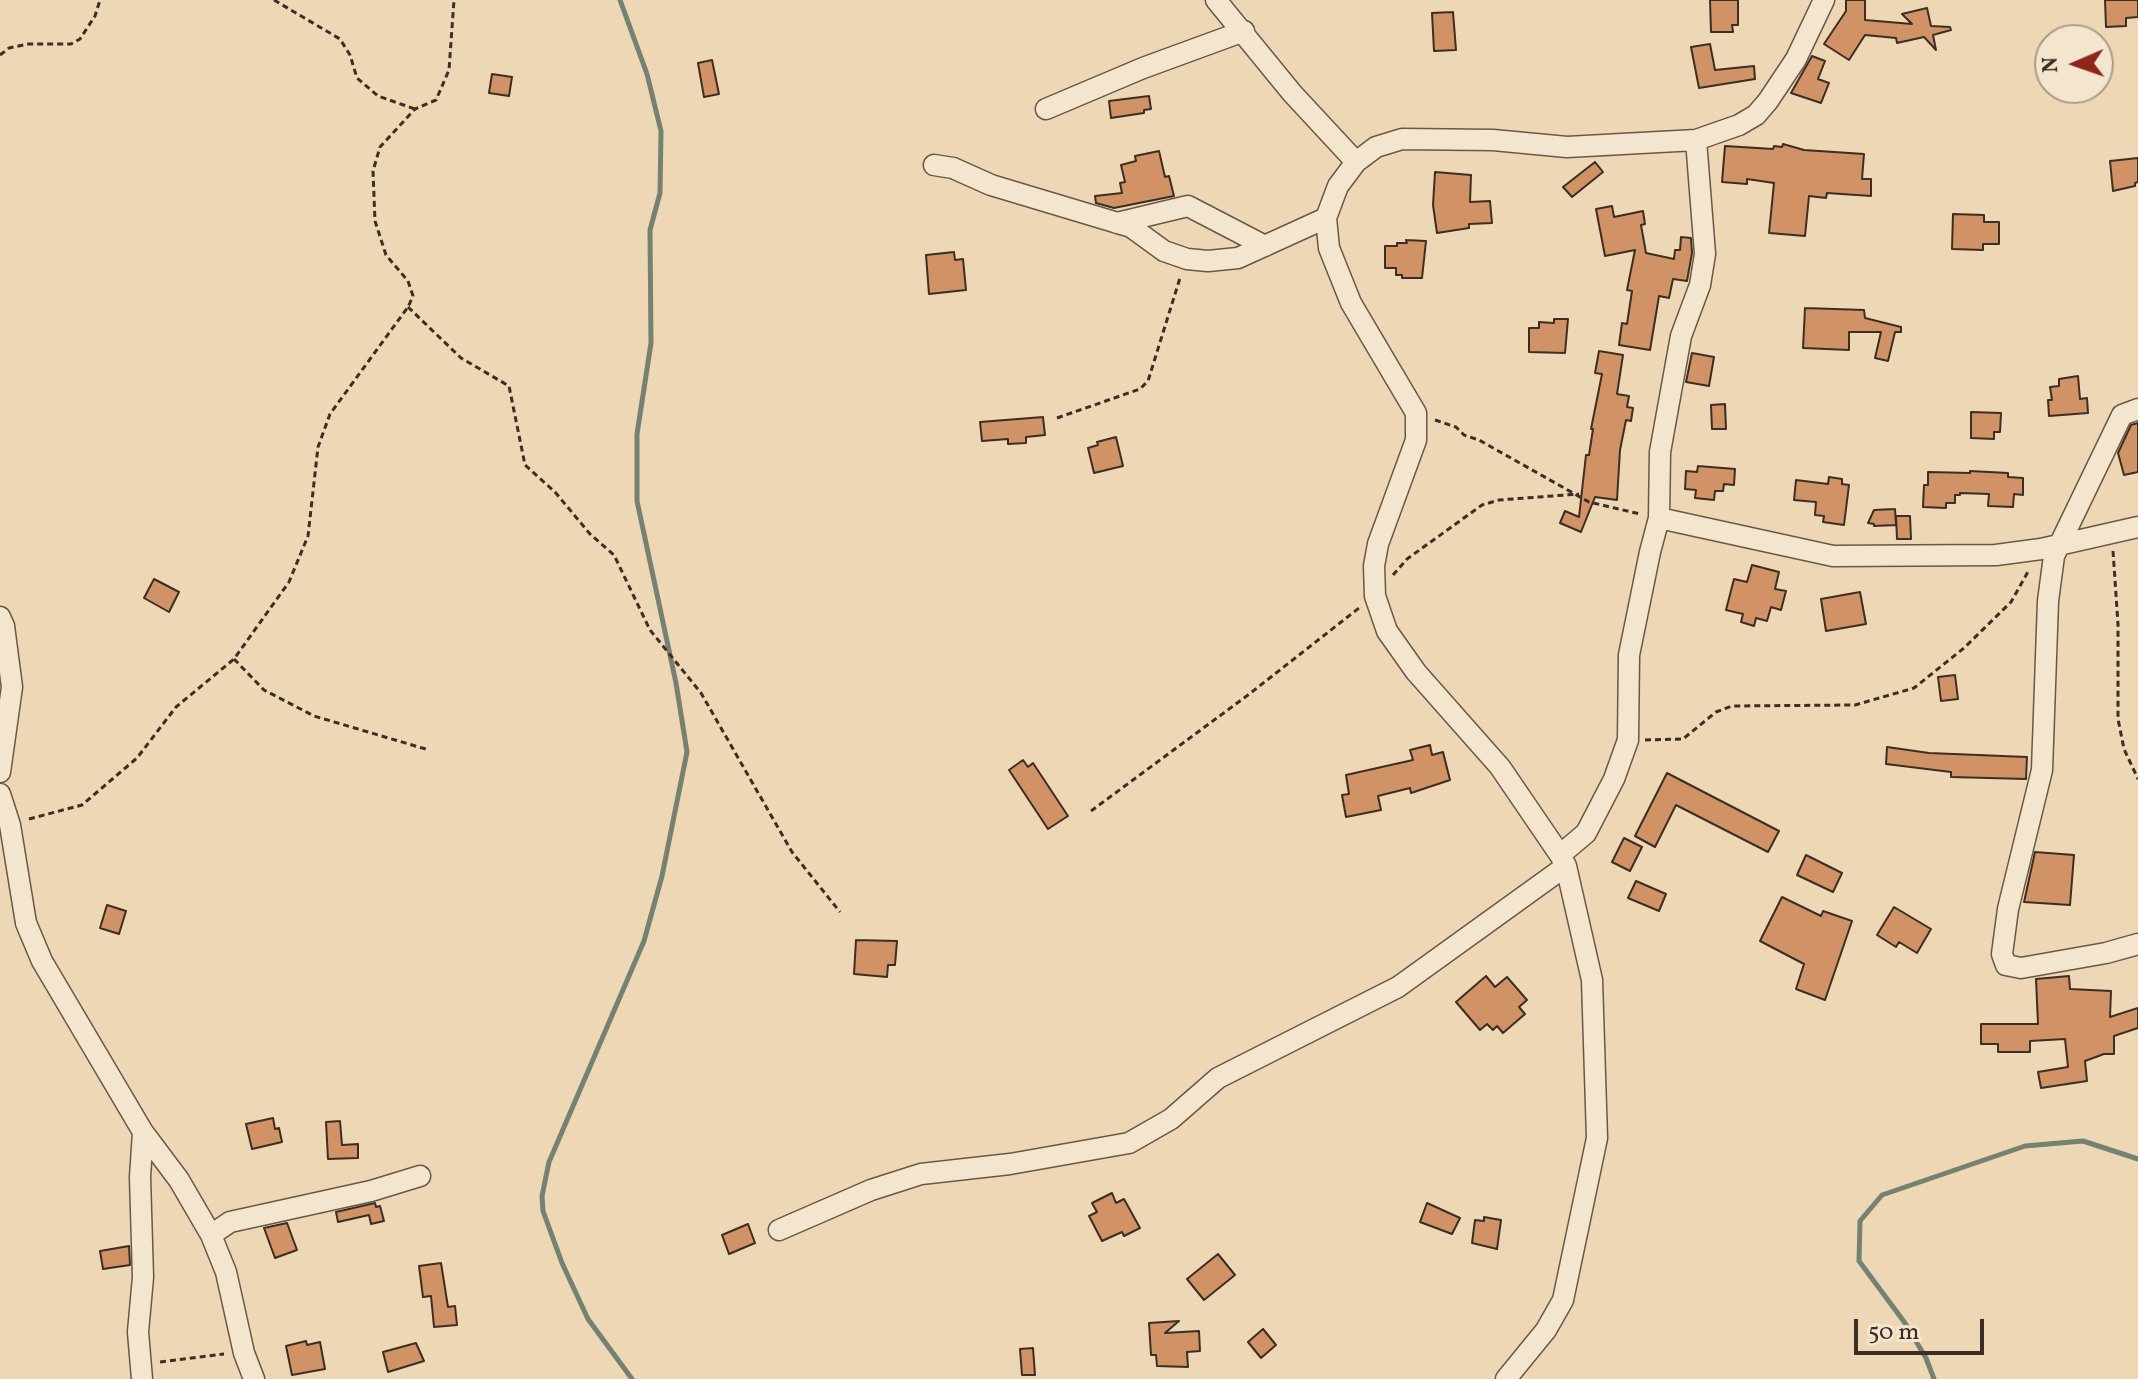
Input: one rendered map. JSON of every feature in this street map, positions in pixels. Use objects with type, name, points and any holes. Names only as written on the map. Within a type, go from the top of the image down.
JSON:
[{"type":"street","points":[[1216,0],[1292,93],[1356,162]]},
{"type":"street","points":[[1506,1379],[1546,1330],[1563,1300],[1597,1138],[1592,980],[1563,860],[1500,767],[1416,672],[1387,631],[1375,596],[1374,566],[1378,544],[1416,440],[1416,413],[1351,303],[1329,248],[1326,218],[1338,186],[1356,162],[1376,147],[1402,139],[1493,140],[1567,147],[1696,140],[1739,125],[1756,115],[1768,101],[1796,59],[1824,0]]},
{"type":"street","points":[[1046,109],[1143,68],[1244,31]]},
{"type":"street","points":[[779,1230],[871,1190],[921,1174],[1010,1164],[1129,1143],[1171,1119],[1218,1078],[1398,987],[1563,860],[1586,833],[1614,779],[1628,740],[1629,655],[1659,518],[1660,452],[1681,336],[1700,285],[1705,254],[1696,140]]},
{"type":"street","points":[[934,165],[953,168],[991,185],[1131,227],[1164,251],[1187,259],[1208,261],[1238,258],[1326,218]]},
{"type":"street","points":[[1117,223],[1188,206],[1265,246]]},
{"type":"street","points":[[2138,409],[2122,415],[2051,546],[2054,556],[2048,601],[2042,770],[2008,909],[2002,954],[2006,965],[2021,968],[2138,944]]},
{"type":"street","points":[[1659,518],[1833,556],[1996,555],[2138,527]]},
{"type":"street","points":[[0,617],[4,626],[12,687],[0,772]]},
{"type":"street","points":[[0,794],[10,825],[26,923],[42,961],[143,1132],[179,1180],[211,1235],[226,1272],[244,1353],[254,1379]]},
{"type":"street","points":[[140,1372],[138,1332],[143,1277],[140,1177],[143,1132]]},
{"type":"street","points":[[211,1235],[230,1222],[371,1191],[420,1176]]},
{"type":"path","points":[[0,55],[9,48],[28,44],[71,44],[80,39],[95,16],[100,0]]},
{"type":"path","points":[[274,0],[340,39],[350,55],[357,78],[378,96],[415,109]]},
{"type":"path","points":[[10,825],[82,805],[137,758],[176,707],[234,659],[289,582],[308,536],[318,447],[330,414],[413,296],[408,281],[386,255],[375,221],[373,171],[380,147],[415,109],[436,100],[449,70],[454,0]]},
{"type":"path","points":[[1057,418],[1140,389],[1148,381],[1187,259]]},
{"type":"path","points":[[408,307],[461,358],[509,386],[525,465],[614,555],[650,630],[701,693],[792,852],[840,912]]},
{"type":"path","points":[[1416,413],[1456,427],[1464,435],[1479,440],[1589,502],[1659,518]]},
{"type":"path","points":[[1091,811],[1375,596],[1407,559],[1482,505],[1499,500],[1579,494]]},
{"type":"path","points":[[2111,532],[2118,624],[2118,719],[2124,749],[2138,779]]},
{"type":"path","points":[[1628,740],[1683,739],[1716,712],[1732,706],[1855,705],[1914,688],[1964,648],[2011,602],[2051,546]]},
{"type":"path","points":[[234,659],[264,690],[314,716],[429,750]]},
{"type":"path","points":[[140,1372],[244,1353]]},
{"type":"building","points":[[1710,0],[1738,0],[1738,25],[1732,25],[1733,32],[1711,32]]},
{"type":"building","points":[[1846,0],[1865,0],[1865,20],[1912,24],[1902,14],[1927,8],[1931,26],[1950,27],[1951,30],[1933,35],[1936,50],[1924,37],[1897,43],[1896,38],[1865,35],[1849,60],[1824,44],[1846,11]]},
{"type":"building","points":[[2105,0],[2138,0],[2138,17],[2126,18],[2126,26],[2106,24]]},
{"type":"building","points":[[1453,12],[1456,50],[1434,51],[1432,13]]},
{"type":"building","points":[[1710,44],[1715,70],[1754,66],[1755,79],[1699,88],[1691,47]]},
{"type":"building","points":[[1812,56],[1825,61],[1818,79],[1829,83],[1821,103],[1791,93]]},
{"type":"building","points":[[712,60],[719,94],[704,97],[698,63]]},
{"type":"building","points":[[492,74],[512,77],[509,96],[489,93]]},
{"type":"building","points":[[1149,96],[1151,109],[1111,118],[1109,101]]},
{"type":"building","points":[[1783,144],[1804,150],[1864,154],[1862,179],[1871,179],[1871,196],[1827,193],[1826,198],[1809,196],[1805,236],[1769,233],[1774,183],[1747,179],[1747,184],[1722,182],[1725,146],[1773,149]]},
{"type":"building","points":[[1159,151],[1165,177],[1169,176],[1174,196],[1114,208],[1096,203],[1095,196],[1122,193],[1120,183],[1125,182],[1121,165],[1136,161],[1135,156]]},
{"type":"building","points":[[2138,158],[2138,182],[2135,186],[2113,191],[2110,161]]},
{"type":"building","points":[[1595,162],[1603,172],[1572,197],[1563,187]]},
{"type":"building","points":[[1435,172],[1471,175],[1470,202],[1490,201],[1492,223],[1469,224],[1469,228],[1437,233],[1433,205]]},
{"type":"building","points":[[1612,206],[1614,217],[1643,211],[1645,224],[1641,225],[1646,253],[1674,259],[1675,250],[1680,250],[1681,237],[1691,238],[1687,281],[1673,279],[1669,298],[1659,296],[1650,350],[1619,345],[1622,323],[1627,324],[1632,291],[1627,290],[1635,250],[1605,256],[1596,209]]},
{"type":"building","points":[[1953,214],[1984,215],[1984,222],[1999,222],[1999,244],[1983,244],[1983,250],[1952,249]]},
{"type":"building","points":[[1406,240],[1426,241],[1422,278],[1402,278],[1402,275],[1396,275],[1396,268],[1385,268],[1385,246],[1397,246],[1397,243],[1407,243]]},
{"type":"building","points":[[954,252],[955,260],[963,259],[966,290],[929,294],[926,255]]},
{"type":"building","points":[[1805,308],[1864,310],[1865,318],[1901,327],[1901,332],[1895,332],[1888,361],[1875,358],[1881,332],[1849,332],[1849,350],[1803,348]]},
{"type":"building","points":[[1554,319],[1568,319],[1565,353],[1529,352],[1529,328],[1539,328],[1539,322],[1554,323]]},
{"type":"building","points":[[1599,351],[1623,355],[1617,394],[1629,396],[1627,407],[1633,408],[1631,421],[1626,420],[1620,450],[1617,500],[1595,497],[1581,532],[1560,523],[1565,511],[1579,517],[1586,455],[1589,455],[1602,374],[1595,373]]},
{"type":"building","points":[[1692,353],[1714,357],[1709,386],[1686,382]]},
{"type":"building","points":[[2078,376],[2080,399],[2087,398],[2088,413],[2049,416],[2048,400],[2052,400],[2050,387],[2059,386],[2059,379]]},
{"type":"building","points":[[1725,404],[1726,429],[1712,429],[1711,405]]},
{"type":"building","points":[[1971,412],[2001,413],[2000,432],[1994,432],[1994,439],[1971,438]]},
{"type":"building","points":[[1043,417],[1045,435],[1026,437],[1026,443],[1008,444],[1008,439],[982,441],[980,422]]},
{"type":"building","points":[[2138,423],[2138,472],[2124,475],[2118,453],[2131,425]]},
{"type":"building","points":[[1116,437],[1123,466],[1094,473],[1088,448]]},
{"type":"building","points":[[1698,466],[1735,469],[1734,485],[1724,484],[1723,491],[1715,491],[1714,500],[1695,498],[1696,490],[1685,489],[1686,471],[1697,472]]},
{"type":"building","points":[[1928,472],[2008,473],[2008,477],[2023,478],[2023,495],[2014,494],[2013,507],[1988,506],[1989,494],[1960,493],[1955,495],[1955,503],[1946,503],[1946,508],[1923,507]]},
{"type":"building","points":[[1829,477],[1842,479],[1842,484],[1849,485],[1844,525],[1823,522],[1824,516],[1815,515],[1816,502],[1794,500],[1796,480],[1828,484]]},
{"type":"building","points":[[1895,509],[1896,525],[1874,526],[1868,523],[1874,510]]},
{"type":"building","points":[[1896,516],[1910,516],[1911,539],[1897,539]]},
{"type":"building","points":[[1752,565],[1779,572],[1775,589],[1786,591],[1781,610],[1771,607],[1767,621],[1756,618],[1754,626],[1741,622],[1743,614],[1726,610],[1734,579],[1747,582]]},
{"type":"building","points":[[154,579],[179,592],[169,612],[144,598]]},
{"type":"building","points":[[1860,592],[1866,624],[1826,631],[1821,599]]},
{"type":"building","points":[[1955,675],[1958,699],[1941,701],[1938,677]]},
{"type":"building","points":[[1430,745],[1432,755],[1443,752],[1450,780],[1411,793],[1410,788],[1378,796],[1381,810],[1346,817],[1342,795],[1349,794],[1346,775],[1413,760],[1410,750]]},
{"type":"building","points":[[1887,747],[1929,753],[2027,757],[2026,779],[1951,777],[1951,772],[1886,764]]},
{"type":"building","points":[[1023,760],[1028,767],[1033,763],[1068,816],[1048,829],[1009,770]]},
{"type":"building","points":[[1667,773],[1779,831],[1768,852],[1676,805],[1655,847],[1635,836]]},
{"type":"building","points":[[1624,838],[1642,847],[1630,871],[1612,862]]},
{"type":"building","points":[[2035,852],[2074,855],[2070,905],[2024,902]]},
{"type":"building","points":[[1806,855],[1842,873],[1833,892],[1797,875]]},
{"type":"building","points":[[1636,881],[1666,894],[1659,911],[1628,898]]},
{"type":"building","points":[[1782,897],[1821,916],[1823,911],[1852,921],[1825,1000],[1796,989],[1804,964],[1760,941]]},
{"type":"building","points":[[107,905],[126,911],[119,934],[100,928]]},
{"type":"building","points":[[1894,907],[1931,929],[1917,953],[1899,942],[1896,947],[1877,935]]},
{"type":"building","points":[[856,940],[897,941],[895,965],[888,965],[887,977],[854,974]]},
{"type":"building","points":[[1486,976],[1495,987],[1507,977],[1527,1000],[1519,1007],[1525,1014],[1503,1033],[1497,1026],[1493,1030],[1487,1024],[1480,1030],[1456,1002]]},
{"type":"building","points":[[2069,976],[2070,989],[2111,991],[2110,1017],[2138,1008],[2138,1028],[2114,1036],[2114,1054],[2085,1061],[2087,1081],[2041,1088],[2038,1072],[2068,1067],[2065,1039],[2030,1041],[2030,1052],[1998,1052],[1998,1044],[1981,1044],[1981,1024],[2038,1024],[2036,979]]},
{"type":"building","points":[[273,1118],[282,1142],[252,1149],[246,1124]]},
{"type":"building","points":[[340,1121],[342,1145],[358,1144],[358,1158],[328,1159],[326,1122]]},
{"type":"building","points":[[1112,1193],[1116,1203],[1124,1199],[1140,1228],[1102,1241],[1089,1216],[1097,1212],[1092,1203]]},
{"type":"building","points":[[375,1203],[376,1207],[380,1206],[384,1221],[371,1224],[369,1215],[338,1222],[336,1212]]},
{"type":"building","points":[[1427,1203],[1460,1218],[1452,1234],[1420,1222]]},
{"type":"building","points":[[1484,1217],[1501,1220],[1497,1249],[1472,1243],[1475,1220],[1484,1221]]},
{"type":"building","points":[[287,1223],[297,1250],[275,1258],[264,1228]]},
{"type":"building","points":[[748,1224],[755,1243],[729,1254],[722,1235]]},
{"type":"building","points":[[129,1246],[130,1265],[103,1269],[100,1251]]},
{"type":"building","points":[[1218,1254],[1235,1275],[1204,1300],[1187,1279]]},
{"type":"building","points":[[441,1263],[448,1307],[455,1306],[457,1325],[434,1327],[431,1296],[423,1297],[419,1266]]},
{"type":"building","points":[[1179,1321],[1165,1333],[1199,1331],[1200,1351],[1187,1352],[1188,1367],[1157,1366],[1156,1355],[1151,1355],[1149,1323]]},
{"type":"building","points":[[1263,1329],[1276,1345],[1261,1358],[1248,1342]]},
{"type":"building","points":[[306,1341],[307,1345],[320,1342],[325,1369],[292,1375],[286,1346]]},
{"type":"building","points":[[416,1343],[424,1361],[388,1372],[383,1352]]},
{"type":"building","points":[[1033,1348],[1035,1375],[1022,1375],[1020,1349]]},
{"type":"waterway","points":[[620,0],[647,74],[661,131],[660,193],[650,230],[651,343],[637,434],[637,501],[676,683],[687,752],[662,876],[644,941],[549,1162],[542,1196],[543,1211],[562,1263],[588,1319],[632,1379]]},
{"type":"waterway","points":[[1934,1379],[1926,1358],[1905,1323],[1859,1261],[1860,1221],[1882,1195],[2025,1146],[2083,1141],[2138,1159]]}]
